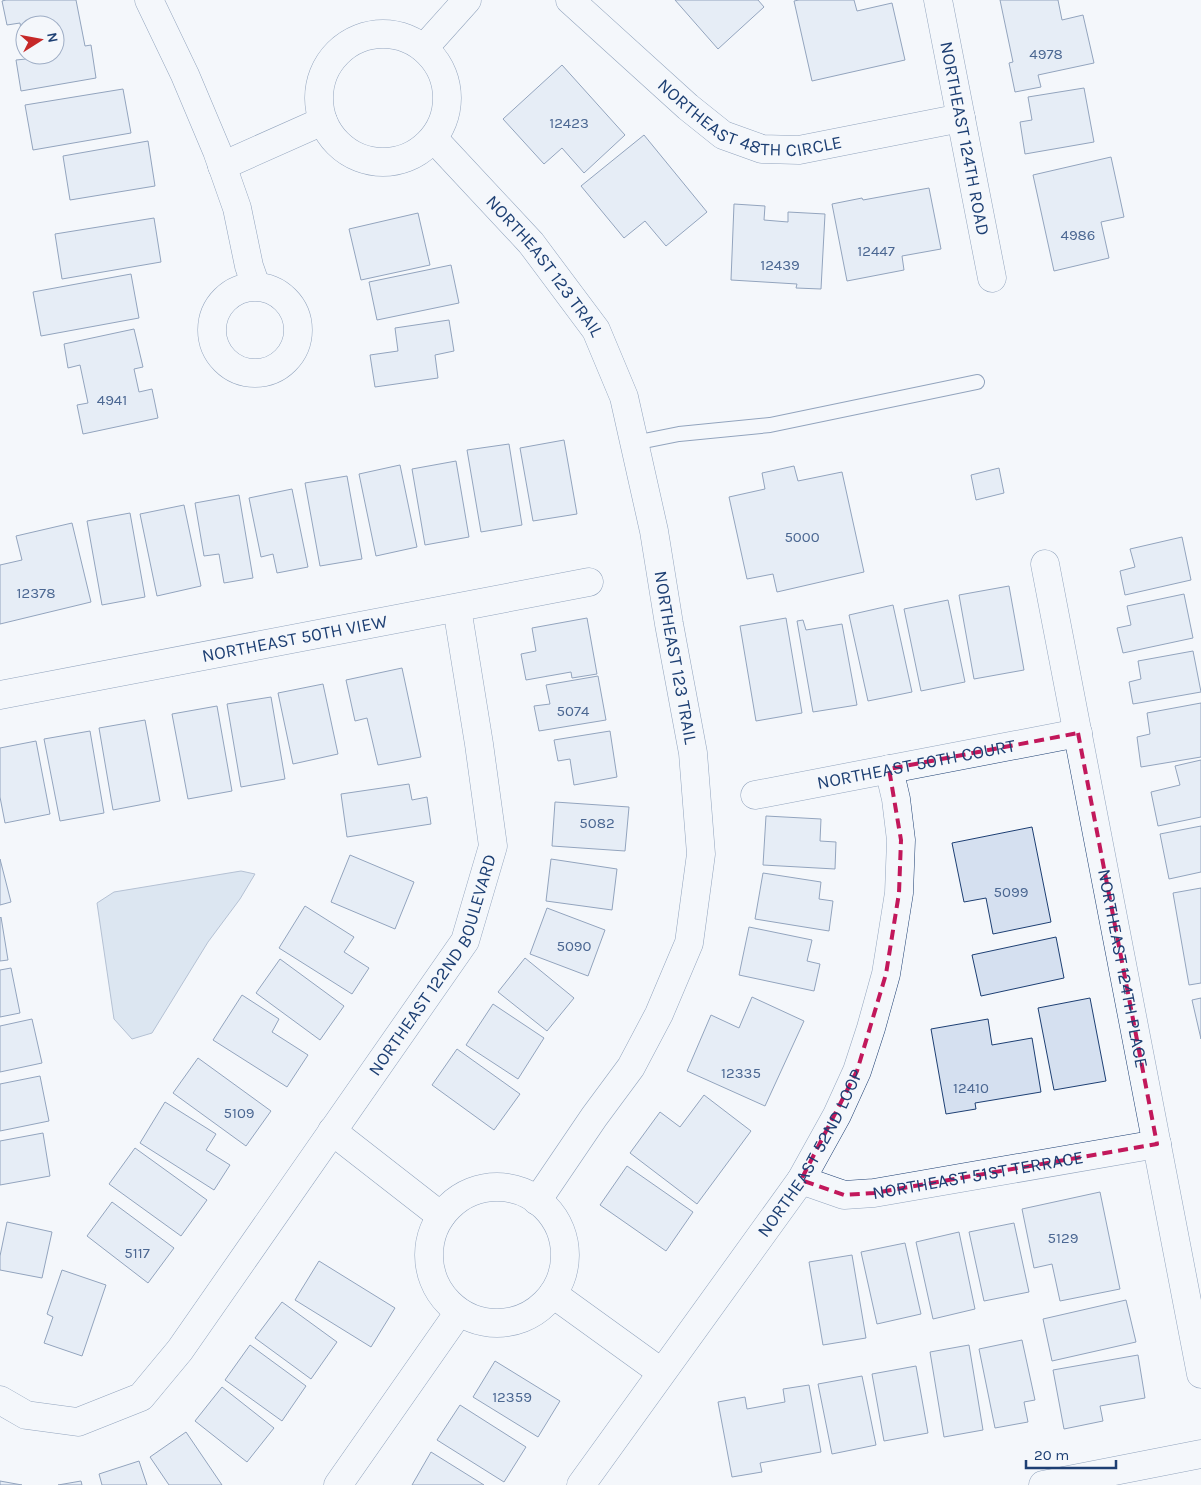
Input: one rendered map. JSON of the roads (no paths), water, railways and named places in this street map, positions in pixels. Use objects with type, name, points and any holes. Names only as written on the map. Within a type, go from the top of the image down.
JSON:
[{"type":"street","points":[[149,0],[185,75],[218,151],[237,208],[256,286]]},
{"type":"street","points":[[424,48],[467,0]]},
{"type":"street","name":"NORTHEAST 48TH CIRCLE","points":[[570,0],[688,107],[723,135],[762,149],[799,150],[961,118]]},
{"type":"street","name":"NORTHEAST 124TH ROAD","points":[[938,0],[992,278]]},
{"type":"street","points":[[390,34],[408,38],[424,48],[437,63],[446,82],[448,102],[444,122],[434,139],[420,152],[402,160],[382,163],[364,160],[346,151],[332,138],[323,121],[319,102],[320,84],[327,66],[338,51],[354,40],[371,35],[390,34]]},
{"type":"street","points":[[222,166],[323,121]]},
{"type":"street","name":"NORTHEAST 123 TRAIL","points":[[434,139],[531,243],[596,330],[624,397],[654,532],[693,753],[701,854],[689,943],[659,1014],[631,1067],[594,1117],[538,1201]]},
{"type":"street","name":"NORTHEAST 124TH PLACE","points":[[1045,564],[1201,1374]]},
{"type":"street","name":"NORTHEAST 50TH VIEW","points":[[0,695],[589,582]]},
{"type":"street","name":"NORTHEAST 122ND BOULEVARD","points":[[0,1400],[26,1415],[78,1422],[141,1397],[180,1350],[464,941],[493,846],[457,608]]},
{"type":"street","name":"NORTHEAST 50TH COURT","points":[[755,795],[1078,733]]},
{"type":"street","name":"NORTHEAST 52ND LOOP","points":[[581,1485],[800,1180],[837,1115],[857,1071],[886,974],[899,893],[901,840],[896,799],[889,769]]},
{"type":"street","points":[[332,1131],[441,1216]]},
{"type":"street","name":"NORTHEAST 51ST TERRACE","points":[[800,1180],[844,1195],[874,1193],[1157,1144]]},
{"type":"street","points":[[497,1187],[519,1191],[538,1201],[552,1216],[561,1234],[565,1255],[562,1275],[553,1294],[539,1309],[520,1319],[507,1322],[479,1321],[459,1312],[444,1298],[433,1279],[429,1257],[432,1236],[441,1216],[456,1200],[475,1190],[497,1187]]},
{"type":"street","points":[[553,1294],[661,1372]]},
{"type":"street","points":[[338,1485],[459,1312]]},
{"type":"street","points":[[1043,1485],[1201,1454]]},
{"type":"lane","points":[[634,443],[679,434],[770,425],[977,382]]},
{"type":"water","points":[[241,871],[255,874],[240,899],[208,942],[152,1033],[132,1039],[114,1019],[97,903],[114,892]]}]
